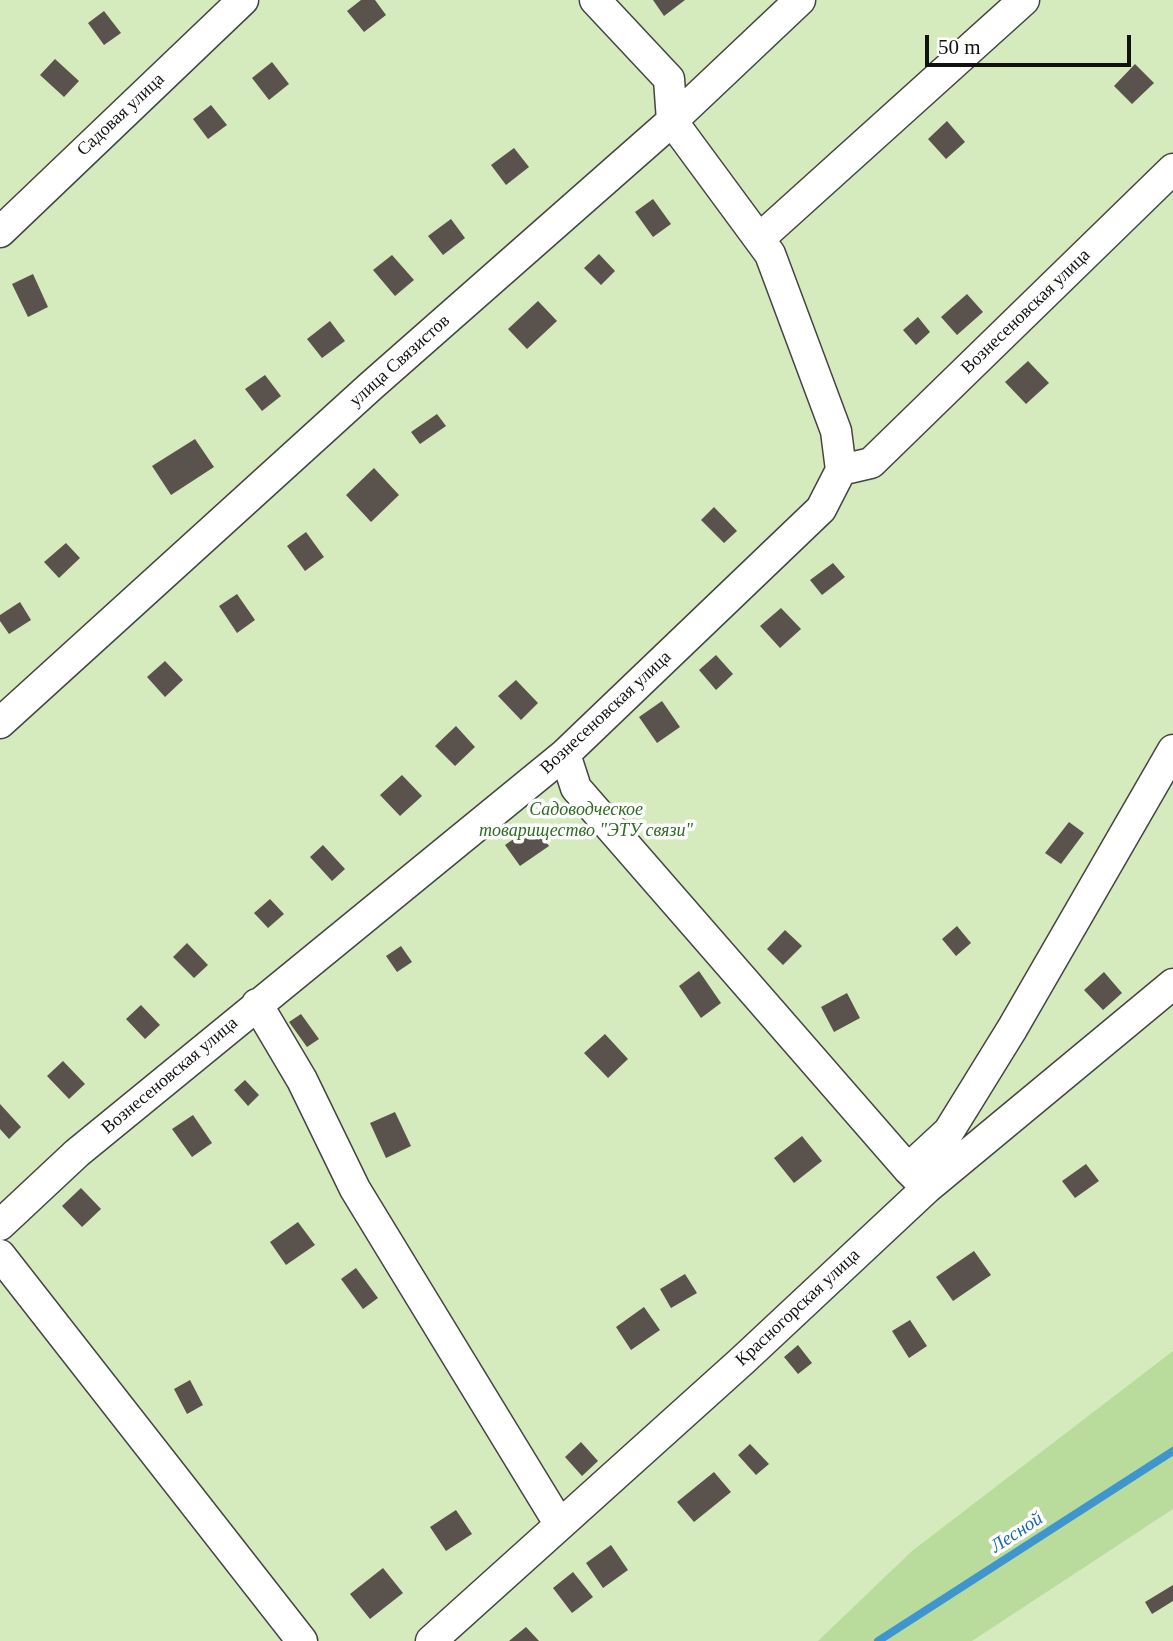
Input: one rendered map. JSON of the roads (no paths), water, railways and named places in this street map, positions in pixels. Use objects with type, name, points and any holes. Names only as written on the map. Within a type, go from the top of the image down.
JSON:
[{"type":"street","name":"Садовая улица","points":[[0,232],[243,0]]},
{"type":"street","points":[[595,0],[669,79],[672,121],[770,254],[836,431],[841,470]]},
{"type":"street","name":"улица Связистов","points":[[0,723],[381,377],[672,121],[800,0]]},
{"type":"street","points":[[760,239],[1024,0]]},
{"type":"street","name":"Вознесеновская улица","points":[[0,1225],[77,1153],[565,754],[821,509],[841,470],[871,463],[1173,169]]},
{"type":"street","points":[[565,754],[576,789],[917,1178],[1019,1017],[1173,750]]},
{"type":"street","name":"Красногорская улица","points":[[431,1641],[753,1350],[917,1178],[1173,984]]},
{"type":"street","points":[[257,1004],[302,1080],[355,1189],[560,1525]]},
{"type":"street","points":[[0,1255],[302,1641]]},
{"type":"waterway","name":"Лесной","points":[[878,1641],[1173,1451]]},
{"type":"park label","name":"Садоводческое товарищество \"ЭТУ связи\"","points":[[586,820]]}]
